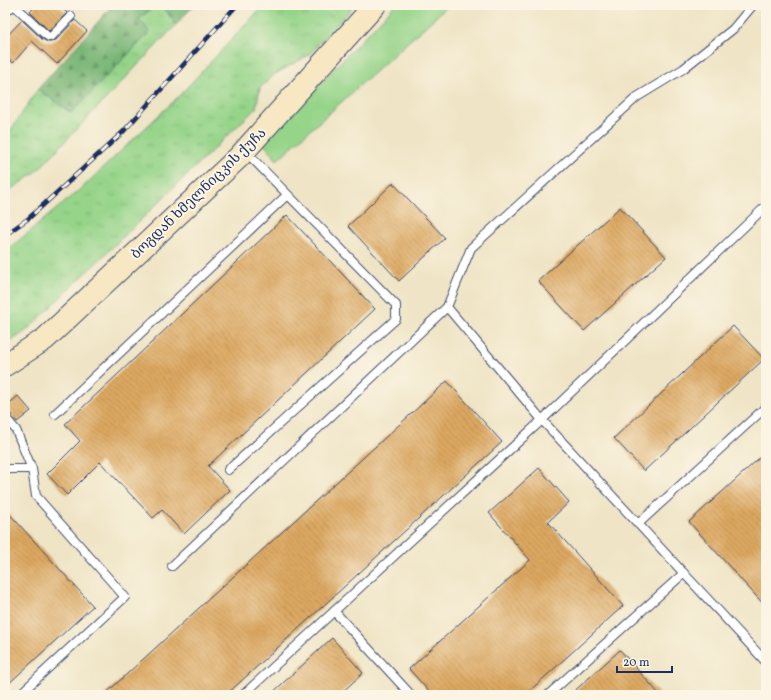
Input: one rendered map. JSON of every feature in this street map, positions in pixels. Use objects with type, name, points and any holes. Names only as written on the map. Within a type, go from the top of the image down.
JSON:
[{"type":"main road","name":"ბოგდან ხმელნიცკის ქუჩა","points":[[5,365],[45,339],[244,151],[375,5]]},
{"type":"lane","points":[[14,5],[46,35],[49,36],[52,36],[71,16]]},
{"type":"lane","points":[[172,566],[447,307],[472,248],[637,97],[683,69],[733,29],[753,5]]},
{"type":"lane","points":[[228,470],[396,319],[396,305],[244,151]]},
{"type":"lane","points":[[55,414],[287,195]]},
{"type":"lane","points":[[243,695],[542,420],[766,206]]},
{"type":"lane","points":[[447,307],[542,420],[766,662]]},
{"type":"lane","points":[[638,524],[766,407]]},
{"type":"lane","points":[[5,417],[16,430],[32,469],[36,496],[125,597],[19,695]]},
{"type":"lane","points":[[5,469],[32,469]]},
{"type":"lane","points":[[548,695],[684,573]]},
{"type":"lane","points":[[334,611],[411,695]]},
{"type":"green space","points":[[113,5],[122,5],[130,11],[136,5],[194,5],[176,25],[165,9],[151,8],[139,19],[150,32],[71,113],[38,89]]},
{"type":"green space","points":[[264,5],[355,5],[309,55],[275,74],[260,88],[256,108],[27,330],[5,346],[5,250],[17,242],[84,186],[177,98]]},
{"type":"green space","points":[[395,5],[449,5],[277,160],[263,143]]},
{"type":"green space","points":[[152,8],[165,9],[176,25],[37,171],[5,194],[5,139],[38,89],[71,113],[149,32],[139,19]]},
{"type":"building","points":[[36,5],[58,5],[67,13],[49,31],[30,12]]},
{"type":"building","points":[[22,20],[42,39],[48,42],[56,40],[75,20],[87,31],[57,64],[32,41],[13,63],[5,55],[5,38]]},
{"type":"building","points":[[393,183],[445,238],[399,281],[348,226]]},
{"type":"building","points":[[620,207],[666,257],[584,331],[538,281]]},
{"type":"building","points":[[287,215],[375,309],[208,466],[230,490],[184,534],[162,510],[153,518],[100,462],[67,495],[47,474],[80,441],[65,424]]},
{"type":"building","points":[[733,326],[764,359],[644,471],[614,438]]},
{"type":"building","points":[[447,381],[502,442],[226,695],[104,695]]},
{"type":"building","points":[[18,396],[31,411],[17,422],[5,407]]},
{"type":"building","points":[[766,452],[766,607],[689,522]]},
{"type":"building","points":[[539,468],[569,502],[548,522],[623,606],[525,695],[432,695],[409,669],[530,560],[489,513]]},
{"type":"building","points":[[5,509],[93,606],[5,687]]},
{"type":"building","points":[[332,638],[363,673],[339,695],[270,695]]},
{"type":"building","points":[[620,650],[660,695],[570,695]]},
{"type":"railway","points":[[5,235],[29,218],[123,132],[237,5]]}]
